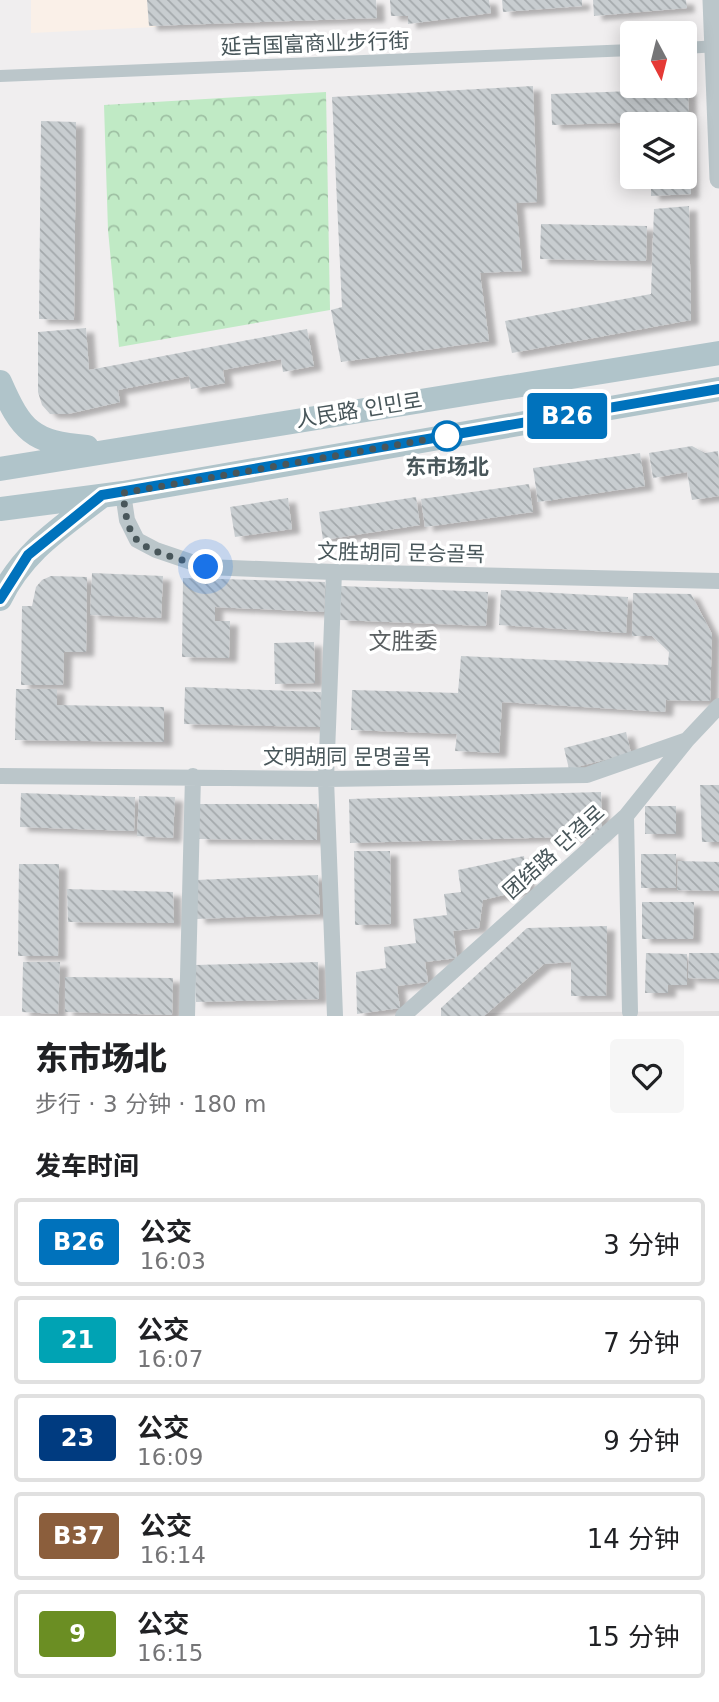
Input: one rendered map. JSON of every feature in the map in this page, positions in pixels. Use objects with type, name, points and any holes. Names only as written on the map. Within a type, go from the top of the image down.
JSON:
[{"type":"main road","name":"人民路 인민로","points":[[0,469],[719,353]]},
{"type":"main road","points":[[0,382],[14,413],[22,425],[32,432],[49,441],[67,445],[116,449]]},
{"type":"main road","name":"人民路 인민로","points":[[0,509],[113,494],[719,389]]},
{"type":"main road","points":[[0,598],[28,555],[113,494]]},
{"type":"street","points":[[712,0],[717,47],[719,179]]},
{"type":"street","points":[[697,48],[717,47]]},
{"type":"street","name":"延吉国富商业步行街","points":[[0,76],[620,50]]},
{"type":"street","name":"文胜胡同 문승골목","points":[[113,494],[137,540],[156,550],[206,567],[719,581]]},
{"type":"street","points":[[334,572],[326,779],[335,1016]]},
{"type":"street","name":"团结路 단결로","points":[[403,1016],[626,816],[687,740],[719,706]]},
{"type":"street","name":"文明胡同 문명골목","points":[[0,776],[326,779],[587,775],[687,740]]},
{"type":"street","points":[[187,1016],[193,776]]},
{"type":"street","points":[[626,816],[630,1012]]},
{"type":"street","points":[[421,998],[421,1016]]},
{"type":"shaded area","points":[[31,0],[156,0],[156,27],[31,33]]},
{"type":"shaded area","points":[[719,1011],[719,1016],[480,1016],[480,1013]]},
{"type":"green space","points":[[326,92],[330,310],[119,347],[108,230],[104,105]]},
{"type":"building","points":[[147,0],[376,0],[377,18],[149,26]]},
{"type":"building","points":[[390,0],[489,0],[491,13],[408,24],[408,16],[391,16]]},
{"type":"building","points":[[502,0],[582,0],[582,6],[503,12]]},
{"type":"building","points":[[593,0],[686,0],[687,8],[594,16]]},
{"type":"building","points":[[533,86],[537,202],[516,203],[522,271],[480,273],[489,341],[341,362],[331,310],[342,307],[332,97]]},
{"type":"building","points":[[620,91],[620,98],[688,98],[689,112],[620,112],[620,123],[552,125],[551,94]]},
{"type":"building","points":[[41,121],[76,122],[74,320],[39,319]]},
{"type":"building","points":[[651,189],[691,189],[691,194],[651,196]]},
{"type":"building","points":[[689,206],[691,320],[512,353],[505,321],[651,294],[654,209]]},
{"type":"building","points":[[541,224],[647,226],[646,261],[540,259]]},
{"type":"building","points":[[86,328],[89,370],[307,329],[314,366],[283,372],[281,359],[223,370],[225,383],[191,389],[189,376],[118,390],[120,402],[68,414],[50,414],[42,405],[38,392],[38,332]]},
{"type":"building","points":[[692,446],[705,453],[718,451],[719,496],[692,500],[687,472],[653,478],[649,453]]},
{"type":"building","points":[[640,453],[645,486],[538,502],[533,468]]},
{"type":"building","points":[[529,484],[533,512],[425,527],[421,499]]},
{"type":"building","points":[[416,497],[420,525],[323,540],[319,512]]},
{"type":"building","points":[[288,498],[292,529],[235,537],[230,507]]},
{"type":"building","points":[[92,573],[163,576],[161,618],[90,615]]},
{"type":"building","points":[[51,576],[87,577],[86,652],[64,652],[63,685],[21,685],[22,606],[32,606],[36,587]]},
{"type":"building","points":[[183,578],[325,582],[324,612],[215,607],[215,621],[230,621],[229,658],[182,657]]},
{"type":"building","points":[[341,586],[488,592],[486,626],[340,620]]},
{"type":"building","points":[[501,590],[628,597],[626,633],[499,625]]},
{"type":"building","points":[[633,593],[691,594],[712,634],[710,701],[666,700],[665,712],[502,702],[499,753],[455,751],[457,734],[351,730],[352,690],[458,693],[461,656],[668,665],[669,652],[652,636],[632,636]]},
{"type":"building","points":[[314,642],[315,683],[275,684],[274,643]]},
{"type":"building","points":[[185,687],[321,692],[320,727],[184,724]]},
{"type":"building","points":[[16,689],[57,689],[57,705],[164,707],[164,742],[15,740]]},
{"type":"building","points":[[626,732],[631,753],[569,769],[564,748]]},
{"type":"building","points":[[700,785],[719,785],[719,842],[702,842]]},
{"type":"building","points":[[601,792],[602,836],[350,843],[349,799]]},
{"type":"building","points":[[21,793],[135,797],[134,831],[20,827]]},
{"type":"building","points":[[139,796],[175,797],[173,838],[137,836]]},
{"type":"building","points":[[199,804],[317,804],[317,840],[199,839]]},
{"type":"building","points":[[645,806],[676,806],[676,834],[645,834]]},
{"type":"building","points":[[354,851],[390,851],[391,924],[355,925]]},
{"type":"building","points":[[641,854],[676,854],[676,888],[641,888]]},
{"type":"building","points":[[524,856],[528,889],[483,900],[479,928],[453,931],[457,958],[425,962],[428,982],[397,986],[400,1008],[357,1014],[356,972],[386,968],[384,947],[416,943],[413,919],[447,915],[444,894],[461,892],[458,870]]},
{"type":"building","points":[[678,861],[719,862],[719,891],[677,890]]},
{"type":"building","points":[[19,864],[59,864],[58,956],[18,956]]},
{"type":"building","points":[[318,875],[320,914],[197,919],[196,880]]},
{"type":"building","points":[[67,889],[173,892],[174,923],[68,922]]},
{"type":"building","points":[[642,902],[694,902],[693,939],[642,939]]},
{"type":"building","points":[[607,926],[606,996],[571,996],[571,962],[544,964],[484,1016],[441,1016],[441,1008],[527,928]]},
{"type":"building","points":[[646,953],[687,954],[687,985],[668,985],[668,993],[645,993]]},
{"type":"building","points":[[689,953],[719,953],[719,979],[688,978]]},
{"type":"building","points":[[23,962],[60,962],[58,1014],[22,1012]]},
{"type":"building","points":[[318,962],[319,999],[196,1002],[195,965]]},
{"type":"building","points":[[65,977],[173,978],[172,1015],[65,1012]]},
{"type":"bus line","name":"B26","points":[[0,599],[7,584],[28,555],[102,495],[719,389]]},
{"type":"place","name":"东市场北","points":[[447,436]]},
{"type":"district","name":"文胜委","points":[[403,641]]},
{"type":"route","points":[[206,567],[156,550],[137,540],[127,520],[123,493],[447,436]]}]
